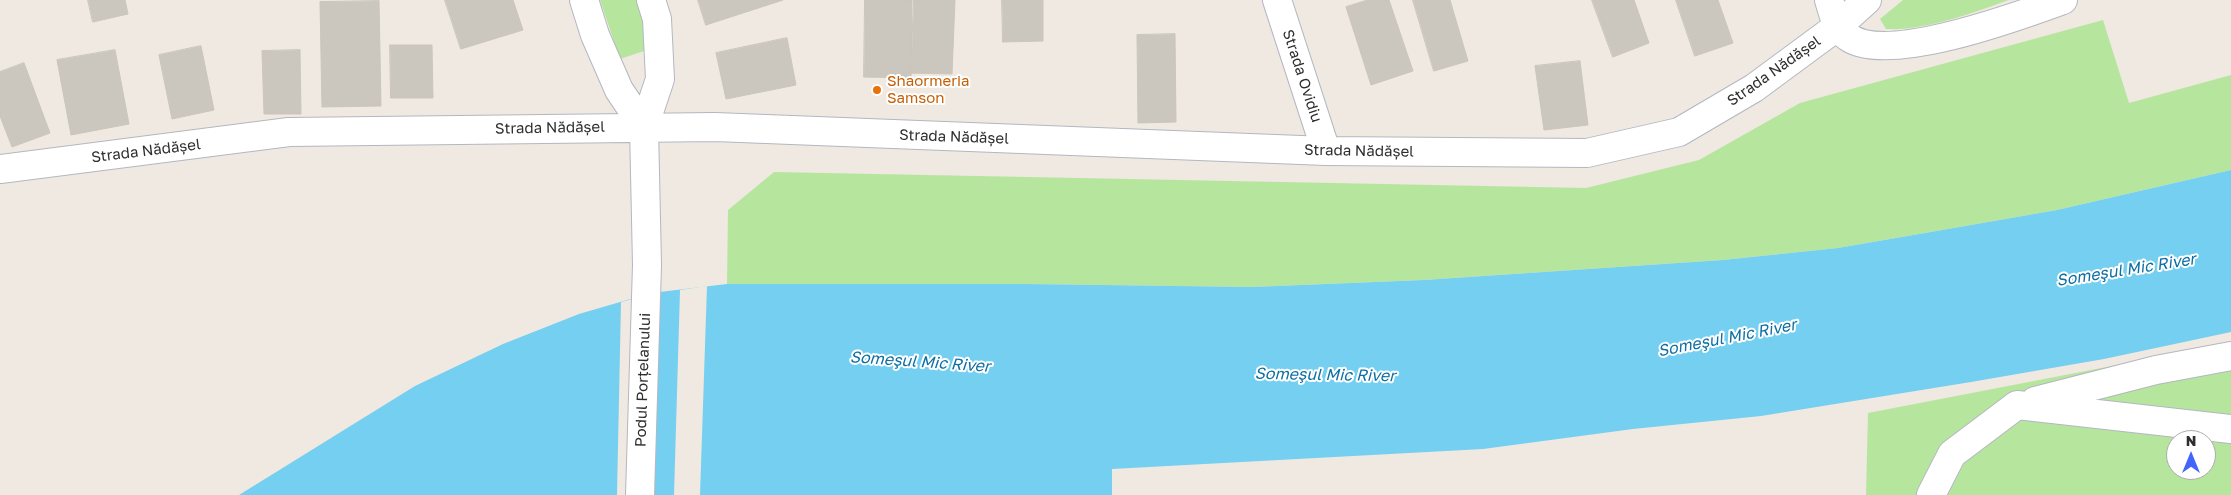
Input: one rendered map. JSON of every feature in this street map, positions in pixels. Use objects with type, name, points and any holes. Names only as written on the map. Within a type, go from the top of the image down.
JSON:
[{"type":"street","points":[[584,0],[595,35],[620,90],[644,127]]},
{"type":"street","points":[[644,127],[660,78],[657,19],[651,0]]},
{"type":"street","name":"Strada Ovidiu","points":[[1277,0],[1326,152]]},
{"type":"street","points":[[1829,0],[1838,26],[1848,37],[1864,44],[1889,46],[1927,41],[2021,15],[2063,0]]},
{"type":"street","name":"Strada Nădășel","points":[[0,170],[289,132],[644,127],[715,127],[1326,152],[1586,153],[1679,132],[1754,88],[1838,26],[1866,0]]},
{"type":"street","name":"Podul Porțelanului","points":[[640,495],[647,265],[644,127]]},
{"type":"street","points":[[1932,495],[1952,454],[2017,405],[2156,370],[2231,356]]},
{"type":"street","points":[[2017,405],[2231,429]]},
{"type":"green space","points":[[600,0],[638,0],[644,20],[644,51],[620,59]]},
{"type":"green space","points":[[1903,0],[2009,0],[1932,24],[1901,29],[1886,29],[1880,19]]},
{"type":"green space","points":[[2103,20],[2129,103],[2231,75],[2231,170],[2057,210],[1838,248],[1723,260],[1424,280],[1252,287],[1027,284],[727,284],[728,210],[774,172],[1586,188],[1699,160],[1800,103]]},
{"type":"green space","points":[[2231,343],[2231,495],[1866,495],[1868,413]]},
{"type":"water","name":"Someşul Mic River","points":[[2231,170],[2231,332],[2104,359],[1971,382],[1761,416],[1633,429],[1483,449],[1112,469],[1112,495],[239,495],[415,386],[503,344],[579,314],[651,293],[727,284],[1027,284],[1252,287],[1424,280],[1723,260],[1838,248],[2057,210]]},
{"type":"pier","points":[[707,286],[700,495],[674,495],[680,290]]},
{"type":"pier","points":[[658,292],[654,495],[617,495],[621,302]]},
{"type":"building","points":[[88,0],[125,0],[128,14],[93,22]]},
{"type":"building","points":[[445,0],[513,0],[523,30],[461,49]]},
{"type":"building","points":[[698,0],[783,0],[706,25]]},
{"type":"building","points":[[865,0],[912,0],[911,78],[864,77]]},
{"type":"building","points":[[914,0],[955,0],[952,74],[911,73]]},
{"type":"building","points":[[1002,0],[1043,0],[1043,41],[1003,42]]},
{"type":"building","points":[[1368,0],[1389,0],[1413,71],[1371,85],[1346,7]]},
{"type":"building","points":[[1413,0],[1450,0],[1468,61],[1434,71]]},
{"type":"building","points":[[1592,0],[1634,0],[1649,43],[1613,57]]},
{"type":"building","points":[[1676,0],[1718,0],[1733,43],[1695,56]]},
{"type":"building","points":[[379,1],[381,106],[322,107],[320,2]]},
{"type":"building","points":[[1175,34],[1176,122],[1138,123],[1137,35]]},
{"type":"building","points":[[787,38],[796,85],[726,99],[716,53]]},
{"type":"building","points":[[390,45],[432,45],[433,98],[391,98]]},
{"type":"building","points":[[201,46],[214,110],[172,119],[159,55]]},
{"type":"building","points":[[115,50],[129,124],[71,135],[57,60]]},
{"type":"building","points":[[300,50],[301,114],[264,114],[262,51]]},
{"type":"building","points":[[1580,61],[1588,125],[1544,130],[1535,66]]},
{"type":"building","points":[[24,63],[50,133],[12,147],[0,116],[0,72]]},
{"type":"place","name":"Shaormeria Samson","points":[[877,90]]}]
